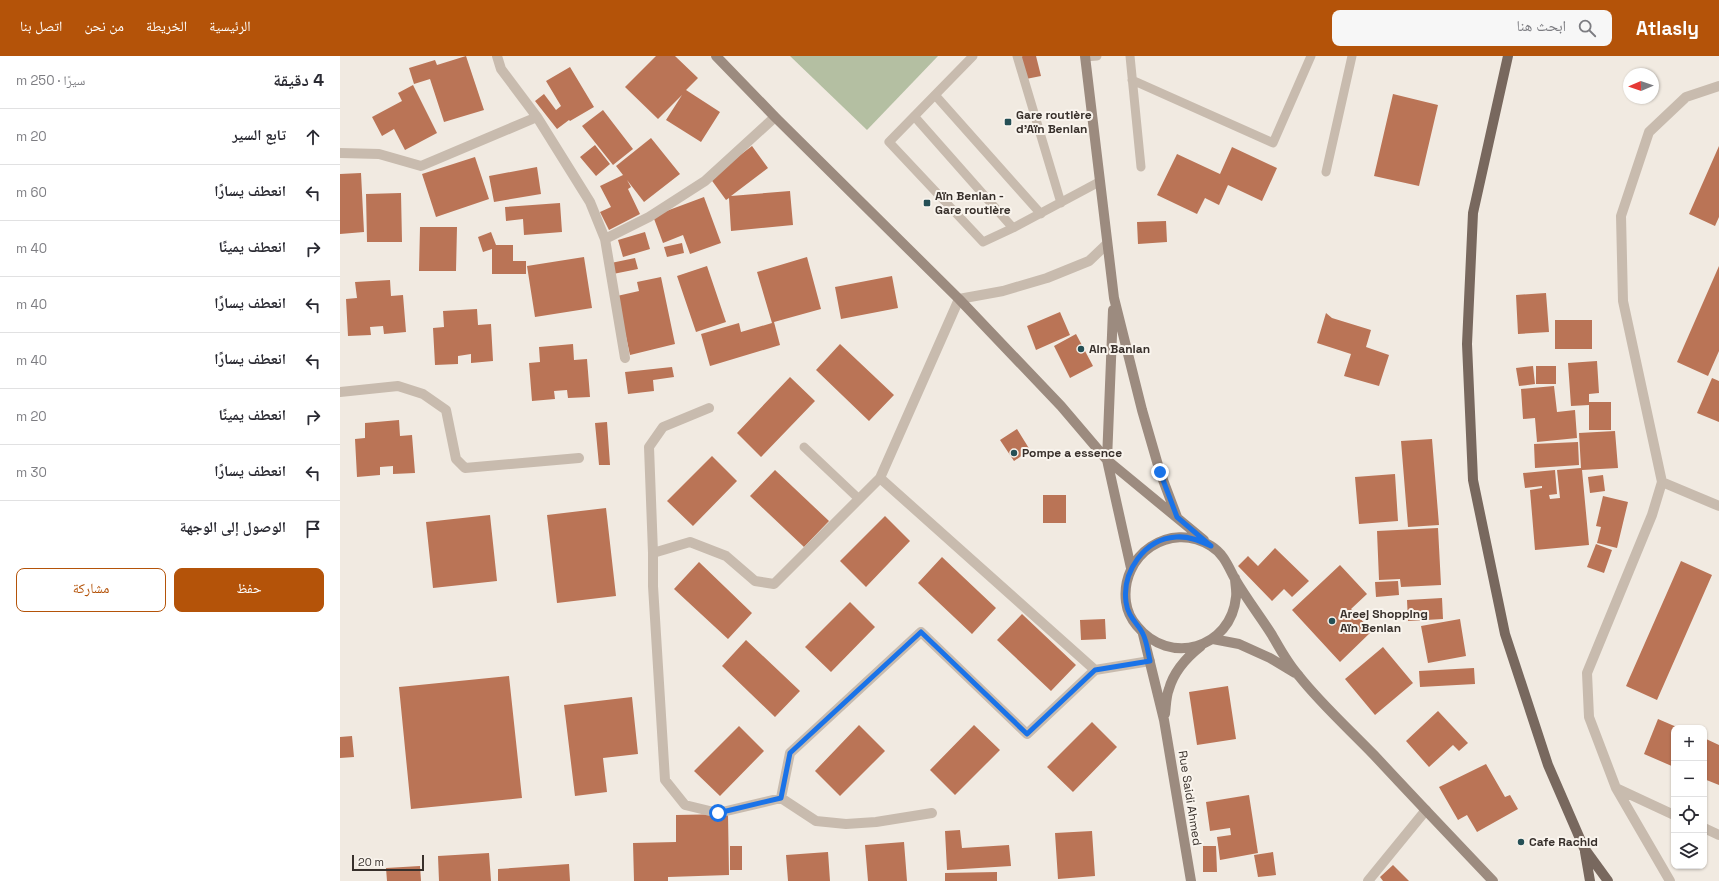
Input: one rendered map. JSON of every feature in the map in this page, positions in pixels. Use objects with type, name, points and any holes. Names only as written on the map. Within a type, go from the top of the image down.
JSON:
[{"type":"main road","points":[[716,56],[775,117],[959,299],[1061,406],[1107,460],[1177,517],[1226,560],[1235,578],[1298,676],[1493,881]]},
{"type":"main road","points":[[1508,56],[1473,213],[1467,344],[1473,480],[1505,634],[1548,765],[1584,848],[1608,881]]},
{"type":"main road","points":[[1085,57],[1114,298],[1146,424],[1160,472],[1177,517]]},
{"type":"main road","points":[[1114,298],[1107,460],[1130,568],[1126,586],[1126,604],[1132,620],[1143,634],[1162,646],[1184,649],[1209,641],[1239,644],[1270,658],[1298,676]]},
{"type":"main road","points":[[1130,568],[1142,553],[1157,542],[1175,537],[1194,538],[1211,546]]},
{"type":"main road","points":[[1164,720],[1168,689],[1177,671],[1189,655],[1209,641],[1225,627],[1233,612],[1237,595],[1235,578]]},
{"type":"main road","points":[[1143,634],[1164,720]]},
{"type":"main road","name":"Rue Saidi Ahmed","points":[[1164,720],[1191,881]]},
{"type":"main road","points":[[1584,848],[1590,881]]},
{"type":"street","points":[[497,56],[501,69],[537,117],[590,202],[605,239],[625,358]]},
{"type":"street","points":[[1670,881],[1616,788],[1588,717],[1587,672],[1652,515],[1662,482],[1623,301],[1621,216],[1648,132],[1686,97],[1719,86]]},
{"type":"street","points":[[340,154],[379,154],[421,166],[537,117]]},
{"type":"street","points":[[605,239],[649,217],[705,181],[775,117]]},
{"type":"street","points":[[653,553],[690,542],[726,556],[755,581],[774,584],[880,478],[959,299],[1003,291],[1047,278],[1089,261],[1107,244]]},
{"type":"street","points":[[340,392],[398,386],[424,394],[446,410],[456,459],[465,468],[578,458]]},
{"type":"street","points":[[710,408],[663,427],[649,447],[653,586],[665,780],[685,805],[718,813],[781,798],[816,821],[846,824],[876,822],[932,814]]},
{"type":"street","points":[[880,478],[1095,670]]},
{"type":"street","points":[[1662,482],[1719,506]]},
{"type":"street","points":[[781,798],[790,753],[921,632],[1027,734],[1095,670],[1150,661]]},
{"type":"street","points":[[1616,788],[1671,813]]},
{"type":"street","points":[[1368,881],[1426,810]]},
{"type":"street","points":[[1707,829],[1719,835]]},
{"type":"lane","points":[[973,56],[889,142],[983,242],[1013,228],[1099,182]]},
{"type":"lane","points":[[1017,56],[1061,203]]},
{"type":"lane","points":[[1085,57],[1097,56]]},
{"type":"lane","points":[[1130,56],[1141,167]]},
{"type":"lane","points":[[1132,80],[1273,143],[1311,56]]},
{"type":"lane","points":[[1326,172],[1352,56]]},
{"type":"lane","points":[[935,95],[1040,214]]},
{"type":"lane","points":[[914,116],[1013,228]]},
{"type":"lane","points":[[804,447],[859,499]]},
{"type":"green space","points":[[790,56],[938,56],[867,130]]},
{"type":"building","points":[[466,56],[484,110],[444,122],[430,79],[414,84],[409,68],[435,60],[437,65]]},
{"type":"building","points":[[656,56],[675,56],[698,78],[686,90],[720,112],[701,142],[666,120],[682,95],[658,119],[625,87]]},
{"type":"building","points":[[1036,56],[1041,76],[1026,79],[1020,57]]},
{"type":"building","points":[[570,67],[594,107],[570,121],[569,120],[557,129],[535,101],[544,94],[556,110],[561,106],[546,81]]},
{"type":"building","points":[[413,85],[437,133],[405,150],[394,129],[382,136],[372,117],[402,101],[398,93]]},
{"type":"building","points":[[1393,94],[1438,105],[1419,186],[1374,176]]},
{"type":"building","points":[[603,110],[633,149],[613,165],[582,126]]},
{"type":"building","points":[[651,138],[680,174],[644,202],[627,180],[631,187],[628,189],[640,214],[609,230],[600,212],[611,207],[600,186],[623,175],[616,166]]},
{"type":"building","points":[[595,145],[610,164],[596,176],[580,157]]},
{"type":"building","points":[[752,146],[768,168],[731,196],[790,191],[793,225],[731,231],[729,198],[726,200],[710,178]]},
{"type":"building","points":[[1719,146],[1719,217],[1715,226],[1689,214]]},
{"type":"building","points":[[1232,147],[1277,168],[1262,201],[1228,185],[1219,205],[1205,198],[1197,214],[1157,195],[1177,154],[1220,174]]},
{"type":"building","points":[[475,157],[489,199],[436,217],[422,174]]},
{"type":"building","points":[[537,167],[541,194],[494,202],[489,176]]},
{"type":"building","points":[[361,173],[364,232],[340,234],[340,174]]},
{"type":"building","points":[[401,193],[402,242],[367,242],[366,194]]},
{"type":"building","points":[[704,197],[721,243],[690,254],[683,235],[663,243],[653,216]]},
{"type":"building","points":[[560,203],[562,232],[524,235],[523,219],[506,221],[505,207]]},
{"type":"building","points":[[1166,221],[1167,242],[1138,244],[1137,222]]},
{"type":"building","points":[[420,227],[457,227],[456,271],[419,271]]},
{"type":"building","points":[[491,232],[496,245],[513,245],[513,261],[526,261],[526,274],[492,274],[492,249],[483,252],[478,237]]},
{"type":"building","points":[[645,232],[650,249],[623,257],[618,240]]},
{"type":"building","points":[[682,243],[684,253],[667,257],[664,247]]},
{"type":"building","points":[[584,257],[592,308],[535,317],[527,266]]},
{"type":"building","points":[[807,257],[821,309],[774,322],[780,345],[710,366],[701,334],[739,323],[741,332],[772,323],[757,272]]},
{"type":"building","points":[[635,258],[638,269],[613,274],[611,263]]},
{"type":"building","points":[[707,266],[726,322],[696,332],[677,276]]},
{"type":"building","points":[[1719,266],[1719,351],[1708,376],[1677,362]]},
{"type":"building","points":[[892,276],[898,308],[841,319],[835,287]]},
{"type":"building","points":[[661,277],[675,344],[630,355],[617,296],[639,291],[637,282]]},
{"type":"building","points":[[390,280],[391,296],[403,295],[406,332],[384,334],[383,326],[370,327],[371,335],[348,336],[346,299],[357,298],[355,282]]},
{"type":"building","points":[[1546,293],[1549,332],[1518,334],[1516,295]]},
{"type":"building","points":[[477,309],[478,325],[491,324],[493,361],[471,363],[471,354],[458,356],[458,364],[435,365],[433,328],[444,327],[443,311]]},
{"type":"building","points":[[1060,312],[1070,335],[1036,350],[1027,326]]},
{"type":"building","points":[[1326,313],[1332,318],[1371,330],[1366,347],[1389,355],[1379,386],[1344,376],[1351,354],[1317,343]]},
{"type":"building","points":[[1555,320],[1592,320],[1592,349],[1555,349]]},
{"type":"building","points":[[1076,334],[1093,366],[1070,378],[1054,346]]},
{"type":"building","points":[[573,344],[574,360],[587,359],[590,397],[568,398],[567,390],[554,391],[555,399],[532,401],[529,363],[540,362],[539,347]]},
{"type":"building","points":[[840,344],[894,395],[869,421],[816,370]]},
{"type":"building","points":[[1597,361],[1599,393],[1589,394],[1589,402],[1611,402],[1611,430],[1589,430],[1589,405],[1571,406],[1568,363]]},
{"type":"building","points":[[1533,366],[1535,384],[1519,386],[1516,368]]},
{"type":"building","points":[[1536,366],[1556,366],[1556,384],[1536,384]]},
{"type":"building","points":[[672,367],[674,377],[653,380],[654,391],[628,394],[625,372]]},
{"type":"building","points":[[790,377],[815,401],[761,457],[737,433]]},
{"type":"building","points":[[1712,378],[1719,381],[1719,422],[1697,413]]},
{"type":"building","points":[[1554,386],[1557,412],[1575,410],[1577,438],[1537,442],[1535,418],[1523,419],[1521,389]]},
{"type":"building","points":[[399,420],[400,436],[412,435],[415,473],[393,474],[393,466],[380,467],[380,475],[357,477],[355,439],[365,438],[365,423]]},
{"type":"building","points":[[607,422],[610,465],[599,465],[595,423]]},
{"type":"building","points":[[1017,429],[1030,450],[1014,461],[1000,440]]},
{"type":"building","points":[[1615,431],[1618,468],[1582,470],[1589,545],[1535,550],[1530,490],[1542,488],[1542,486],[1525,488],[1523,473],[1555,470],[1557,494],[1549,495],[1550,499],[1560,498],[1557,470],[1581,468],[1579,433]]},
{"type":"building","points":[[1432,439],[1439,525],[1408,527],[1401,441]]},
{"type":"building","points":[[1578,442],[1579,465],[1535,468],[1534,444]]},
{"type":"building","points":[[712,456],[737,481],[693,526],[667,501]]},
{"type":"building","points":[[775,470],[829,521],[804,547],[750,496]]},
{"type":"building","points":[[1395,474],[1398,521],[1359,524],[1355,477]]},
{"type":"building","points":[[1603,475],[1605,491],[1590,493],[1588,477]]},
{"type":"building","points":[[1043,495],[1066,495],[1066,523],[1043,523]]},
{"type":"building","points":[[1603,496],[1628,502],[1617,548],[1597,543],[1601,527],[1596,526]]},
{"type":"building","points":[[606,508],[616,596],[557,603],[547,515]]},
{"type":"building","points":[[490,515],[497,581],[433,588],[426,522]]},
{"type":"building","points":[[885,516],[910,541],[866,587],[840,561]]},
{"type":"building","points":[[1438,528],[1441,585],[1401,587],[1400,579],[1379,580],[1377,531]]},
{"type":"building","points":[[1596,544],[1612,550],[1604,573],[1587,567]]},
{"type":"building","points":[[1275,548],[1309,581],[1292,597],[1284,589],[1272,601],[1238,566],[1248,556],[1258,566]]},
{"type":"building","points":[[942,557],[996,608],[972,634],[918,583]]},
{"type":"building","points":[[1681,561],[1712,575],[1657,700],[1626,686]]},
{"type":"building","points":[[699,562],[752,613],[728,639],[674,589]]},
{"type":"building","name":"Areej Shopping Aïn Benian","points":[[1340,565],[1367,594],[1351,609],[1372,631],[1340,662],[1292,610]]},
{"type":"building","points":[[1398,581],[1399,595],[1376,597],[1375,582]]},
{"type":"building","points":[[1442,598],[1443,619],[1408,621],[1407,600]]},
{"type":"building","points":[[850,602],[875,627],[831,672],[805,647]]},
{"type":"building","points":[[1022,614],[1076,665],[1051,691],[997,640]]},
{"type":"building","points":[[1105,619],[1106,639],[1081,640],[1080,620]]},
{"type":"building","points":[[1460,619],[1466,656],[1428,663],[1421,626]]},
{"type":"building","points":[[746,640],[800,691],[775,717],[722,666]]},
{"type":"building","points":[[1383,647],[1413,683],[1375,715],[1345,679]]},
{"type":"building","points":[[1474,668],[1475,684],[1420,687],[1419,671]]},
{"type":"building","points":[[509,676],[522,798],[411,809],[399,687]]},
{"type":"building","points":[[1228,686],[1236,739],[1197,745],[1189,692]]},
{"type":"building","points":[[632,697],[638,754],[603,758],[607,792],[575,796],[564,705]]},
{"type":"building","points":[[1438,711],[1468,743],[1459,751],[1453,745],[1429,767],[1406,741]]},
{"type":"building","points":[[1658,719],[1672,725],[1671,766],[1644,754]]},
{"type":"building","points":[[1092,722],[1117,747],[1073,792],[1047,767]]},
{"type":"building","points":[[859,725],[885,751],[840,796],[815,771]]},
{"type":"building","points":[[974,725],[1000,750],[955,795],[930,770]]},
{"type":"building","points":[[739,726],[764,751],[720,796],[694,771]]},
{"type":"building","points":[[352,736],[354,757],[340,758],[340,737]]},
{"type":"building","points":[[1707,739],[1719,745],[1719,785],[1707,780]]},
{"type":"building","points":[[1486,764],[1505,797],[1510,795],[1518,809],[1477,832],[1467,815],[1458,820],[1439,787]]},
{"type":"building","points":[[1249,795],[1258,853],[1220,860],[1217,837],[1231,835],[1230,828],[1210,831],[1206,802]]},
{"type":"building","points":[[728,814],[729,875],[668,877],[668,881],[634,881],[633,843],[676,842],[676,815]]},
{"type":"building","points":[[960,830],[962,848],[1009,845],[1011,866],[947,870],[945,831]]},
{"type":"building","points":[[1092,831],[1095,876],[1058,879],[1055,833]]},
{"type":"building","points":[[904,842],[907,881],[868,881],[865,845]]},
{"type":"building","points":[[730,846],[742,846],[742,870],[730,870]]},
{"type":"building","points":[[1203,846],[1216,846],[1217,872],[1203,872]]},
{"type":"building","points":[[828,852],[830,881],[788,881],[786,855]]},
{"type":"building","points":[[1273,852],[1276,875],[1258,877],[1254,855]]},
{"type":"building","points":[[489,853],[491,881],[439,881],[438,856]]},
{"type":"building","points":[[569,864],[570,881],[498,881],[498,869]]},
{"type":"building","points":[[1393,865],[1409,881],[1383,881],[1380,877]]},
{"type":"building","points":[[420,866],[421,881],[387,881],[386,868]]},
{"type":"building","points":[[997,872],[997,881],[945,881],[945,873]]},
{"type":"place","name":"Gare routière d'Aïn Benian","points":[[1008,122]]},
{"type":"place","name":"Aïn Benian - Gare routière","points":[[927,203]]},
{"type":"place","name":"Ain Banian","points":[[1081,349]]},
{"type":"place","name":"Pompe a essence","points":[[1014,453]]},
{"type":"place","name":"Areej Shopping Aïn Benian","points":[[1332,621]]},
{"type":"place","name":"Cafe Rachid","points":[[1521,842]]},
{"type":"route","points":[[718,813],[781,798],[790,753],[921,632],[1027,734],[1095,670],[1150,661],[1143,634],[1132,620],[1126,604],[1126,586],[1130,568],[1142,553],[1157,542],[1175,537],[1194,538],[1211,546],[1177,517],[1160,472]]}]
